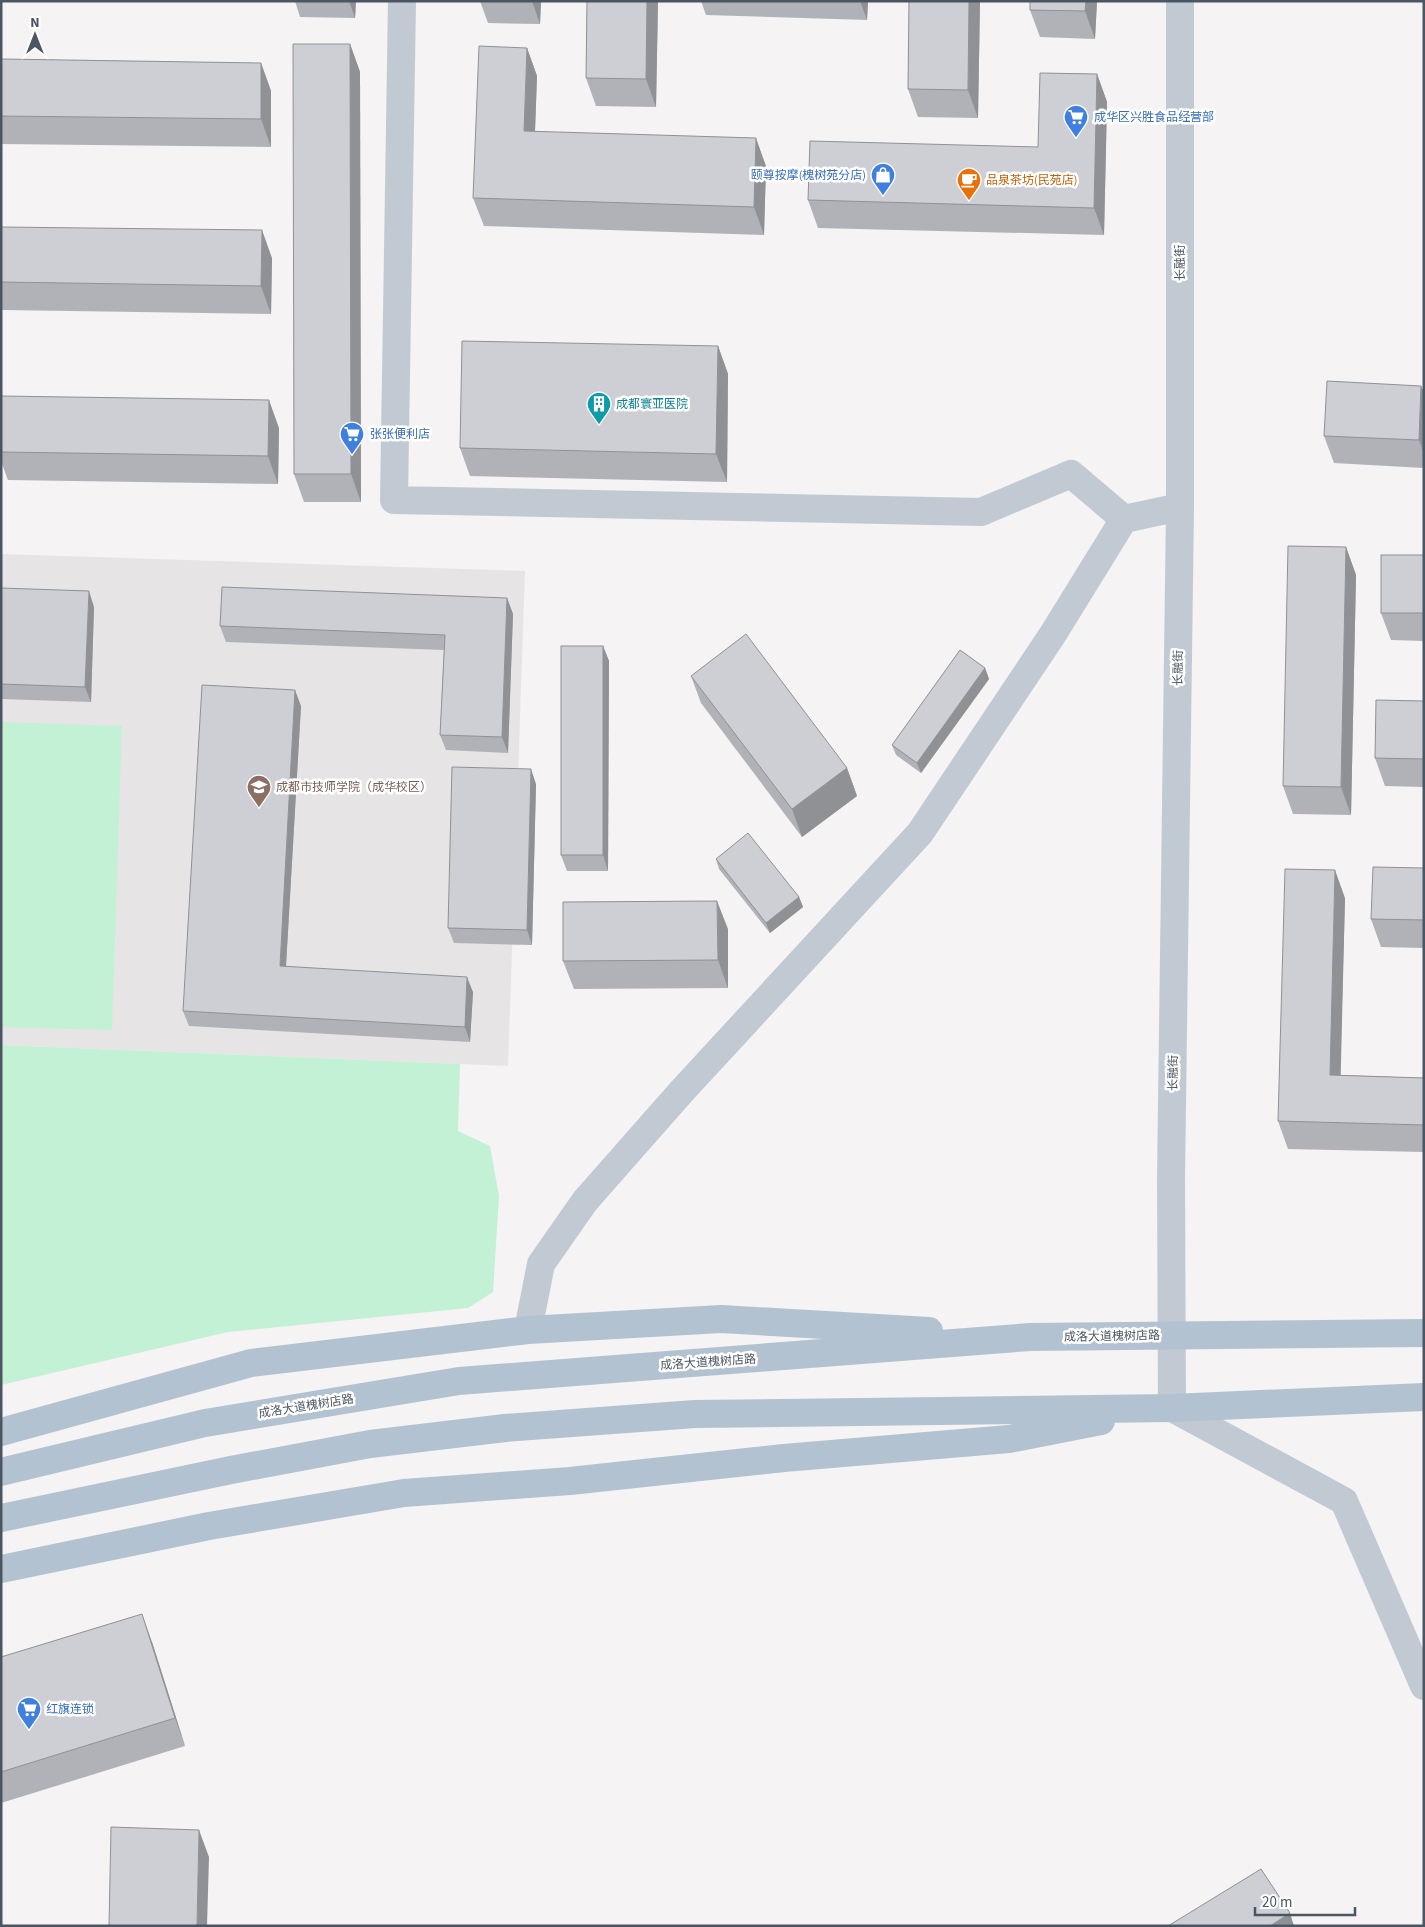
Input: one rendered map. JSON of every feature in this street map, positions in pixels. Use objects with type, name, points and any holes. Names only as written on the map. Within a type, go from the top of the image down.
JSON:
[{"type":"main road","points":[[1,1432],[251,1363],[528,1330],[721,1319],[1030,1337]]},
{"type":"main road","name":"成洛大道槐树店路","points":[[1,1472],[205,1423],[459,1381],[1030,1337],[1424,1333]]},
{"type":"main road","points":[[1,1518],[231,1470],[370,1444],[505,1428],[696,1414],[1172,1408],[1424,1396]]},
{"type":"main road","points":[[1,1569],[209,1526],[404,1493],[570,1481],[784,1458],[1009,1439],[1172,1408]]},
{"type":"street","points":[[402,1],[394,500],[980,512],[1071,474],[1124,519]]},
{"type":"street","name":"长融街","points":[[1172,1408],[1171,1335],[1180,506],[1180,1]]},
{"type":"street","points":[[528,1330],[541,1264],[585,1201],[681,1092],[920,833],[1053,634],[1124,519],[1180,506]]},
{"type":"street","points":[[1172,1408],[1344,1501],[1424,1686]]},
{"type":"shaded area","name":"成都市技师学院（成华校区）","points":[[1,554],[525,571],[508,1066],[1,1045]]},
{"type":"green space","points":[[1,722],[122,726],[112,1030],[1,1027]]},
{"type":"green space","points":[[1,1045],[460,1064],[458,1131],[490,1146],[499,1196],[493,1292],[468,1308],[228,1332],[1,1385]]},
{"type":"building","points":[[587,1],[647,1],[646,79],[586,78]]},
{"type":"building","points":[[909,1],[969,1],[968,90],[908,89]]},
{"type":"building","points":[[1030,1],[1086,1],[1085,11],[1030,10]]},
{"type":"building","points":[[293,44],[350,44],[351,474],[294,474]]},
{"type":"building","points":[[479,46],[527,48],[524,131],[756,138],[754,207],[473,198]]},
{"type":"building","points":[[1,59],[261,63],[261,119],[1,116]]},
{"type":"building","points":[[1040,73],[1097,74],[1094,208],[808,200],[810,141],[1038,147]]},
{"type":"building","points":[[1,227],[262,230],[261,286],[1,282]]},
{"type":"building","name":"成都寰亚医院","points":[[462,341],[718,346],[716,454],[460,448]]},
{"type":"building","points":[[1327,381],[1421,386],[1419,440],[1324,436]]},
{"type":"building","points":[[1,396],[269,400],[268,456],[1,452]]},
{"type":"building","points":[[1288,546],[1346,547],[1341,787],[1283,786]]},
{"type":"building","points":[[1381,555],[1424,555],[1424,613],[1381,613]]},
{"type":"building","points":[[222,587],[507,598],[502,737],[440,735],[445,635],[220,626]]},
{"type":"building","points":[[1,588],[89,591],[85,687],[1,684]]},
{"type":"building","points":[[746,634],[847,768],[792,809],[691,676]]},
{"type":"building","points":[[561,646],[603,646],[603,855],[561,855]]},
{"type":"building","points":[[960,650],[985,668],[917,763],[892,745]]},
{"type":"building","points":[[202,685],[295,690],[280,966],[467,977],[465,1027],[183,1011]]},
{"type":"building","points":[[1376,700],[1424,701],[1424,759],[1375,758]]},
{"type":"building","points":[[452,767],[531,769],[527,930],[448,928]]},
{"type":"building","points":[[748,833],[799,897],[766,923],[716,859]]},
{"type":"building","points":[[1373,867],[1424,868],[1424,920],[1371,919]]},
{"type":"building","points":[[1285,869],[1335,870],[1330,1075],[1424,1078],[1424,1125],[1278,1121]]},
{"type":"building","points":[[717,901],[718,960],[563,961],[563,902]]},
{"type":"building","points":[[142,1614],[175,1718],[1,1772],[1,1657]]},
{"type":"building","points":[[111,1827],[199,1830],[197,1926],[109,1926]]},
{"type":"building","points":[[1261,1869],[1290,1913],[1270,1926],[1168,1926]]},
{"type":"place","name":"成华区兴胜食品经营部","points":[[1076,138]]},
{"type":"place","name":"颐尊按摩(槐树苑分店)","points":[[883,196]]},
{"type":"place","name":"品泉茶坊(民苑店)","points":[[969,201]]},
{"type":"place","name":"成都寰亚医院","points":[[599,425]]},
{"type":"place","name":"张张便利店","points":[[352,455]]},
{"type":"place","name":"成都市技师学院（成华校区）","points":[[259,808]]},
{"type":"place","name":"红旗连锁","points":[[29,1730]]}]
